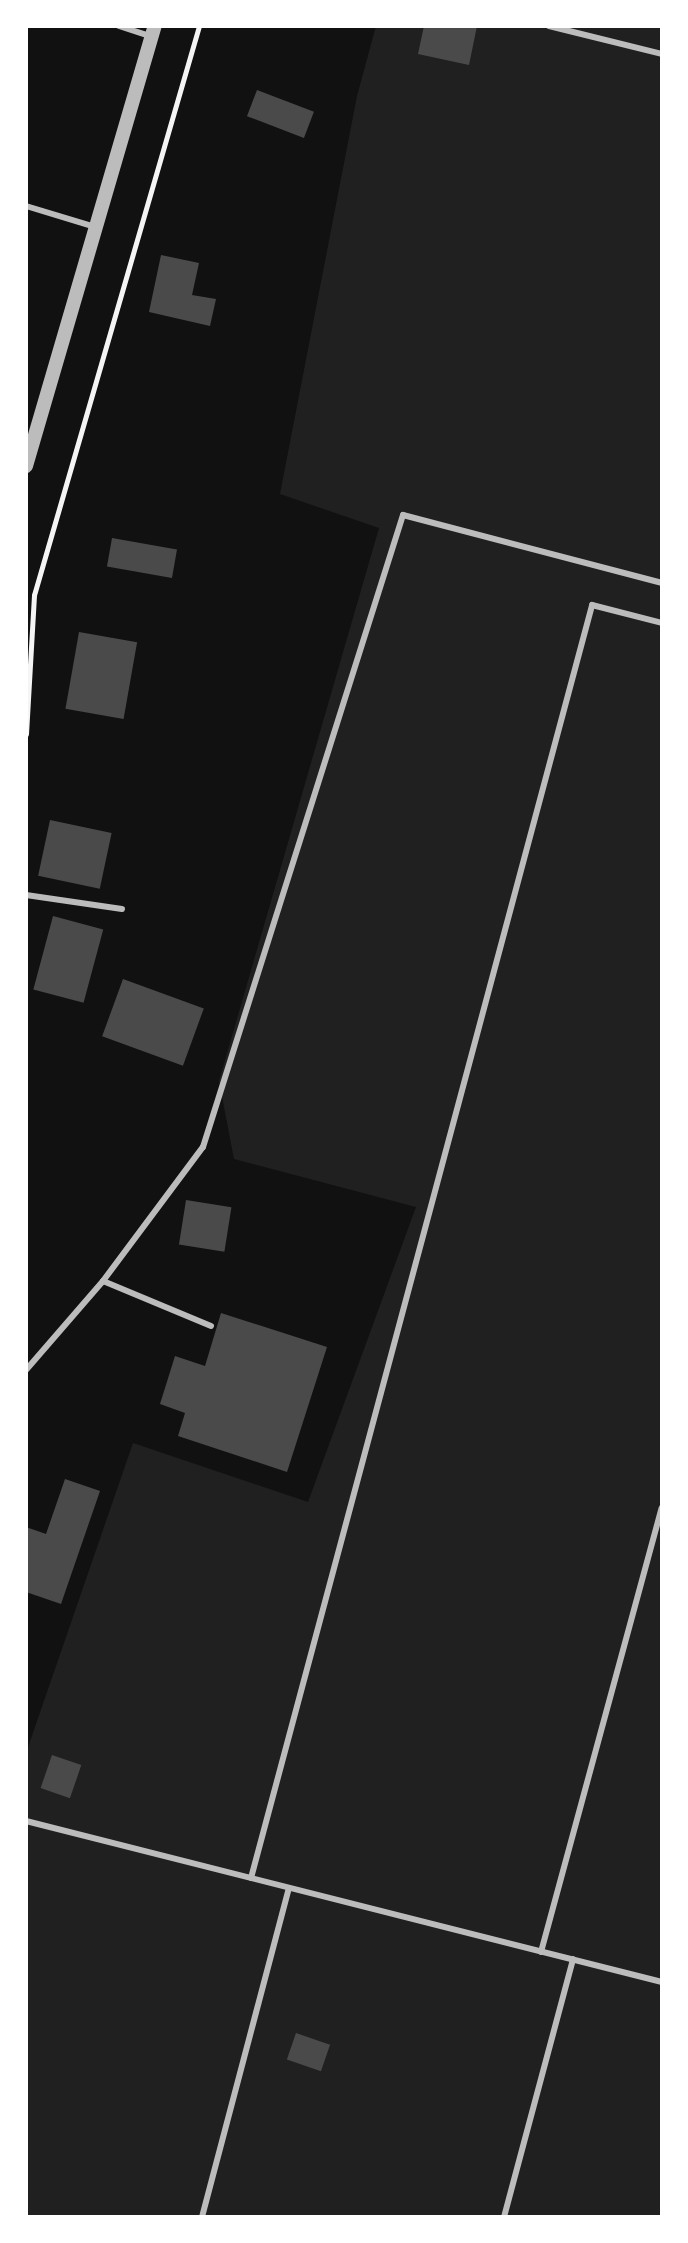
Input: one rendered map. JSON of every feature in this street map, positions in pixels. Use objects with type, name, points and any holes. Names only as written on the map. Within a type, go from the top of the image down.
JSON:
[{"type":"street","points":[[26,466],[154,31]]},
{"type":"lane","points":[[119,26],[154,31]]},
{"type":"lane","points":[[549,26],[662,54]]},
{"type":"lane","points":[[26,206],[95,227]]},
{"type":"lane","points":[[26,1370],[103,1281],[203,1147],[403,515],[662,583]]},
{"type":"lane","points":[[251,1878],[592,605],[662,623]]},
{"type":"lane","points":[[26,895],[122,909]]},
{"type":"lane","points":[[103,1281],[211,1326]]},
{"type":"lane","points":[[541,1952],[662,1508]]},
{"type":"lane","points":[[27,1824],[662,1982]]},
{"type":"lane","points":[[202,2217],[289,1888]]},
{"type":"lane","points":[[504,2217],[573,1959]]},
{"type":"path","points":[[26,734],[34,595],[199,26]]},
{"type":"shaded area","points":[[376,26],[662,26],[662,2217],[26,2217],[26,1753],[133,1443],[308,1502],[416,1207],[234,1159],[219,1081],[379,528],[280,494],[357,96]]},
{"type":"building","points":[[424,26],[477,26],[469,65],[418,54]]},
{"type":"building","points":[[257,90],[314,112],[304,138],[247,116]]},
{"type":"building","points":[[161,255],[199,263],[192,295],[216,299],[210,326],[149,312]]},
{"type":"building","points":[[112,538],[177,549],[172,578],[107,567]]},
{"type":"building","points":[[79,632],[137,642],[124,719],[65,709]]},
{"type":"building","points":[[50,820],[112,833],[100,889],[38,876]]},
{"type":"building","points":[[53,916],[103,929],[84,1003],[33,989]]},
{"type":"building","points":[[123,979],[204,1008],[183,1066],[102,1036]]},
{"type":"building","points":[[186,1200],[231,1207],[224,1252],[179,1244]]},
{"type":"building","points":[[221,1313],[327,1347],[287,1472],[178,1436],[185,1413],[160,1404],[175,1356],[205,1366]]},
{"type":"building","points":[[65,1479],[100,1491],[61,1604],[26,1592],[26,1527],[46,1534]]},
{"type":"building","points":[[52,1755],[81,1765],[70,1798],[41,1788]]},
{"type":"building","points":[[296,2033],[330,2045],[321,2071],[287,2059]]}]
